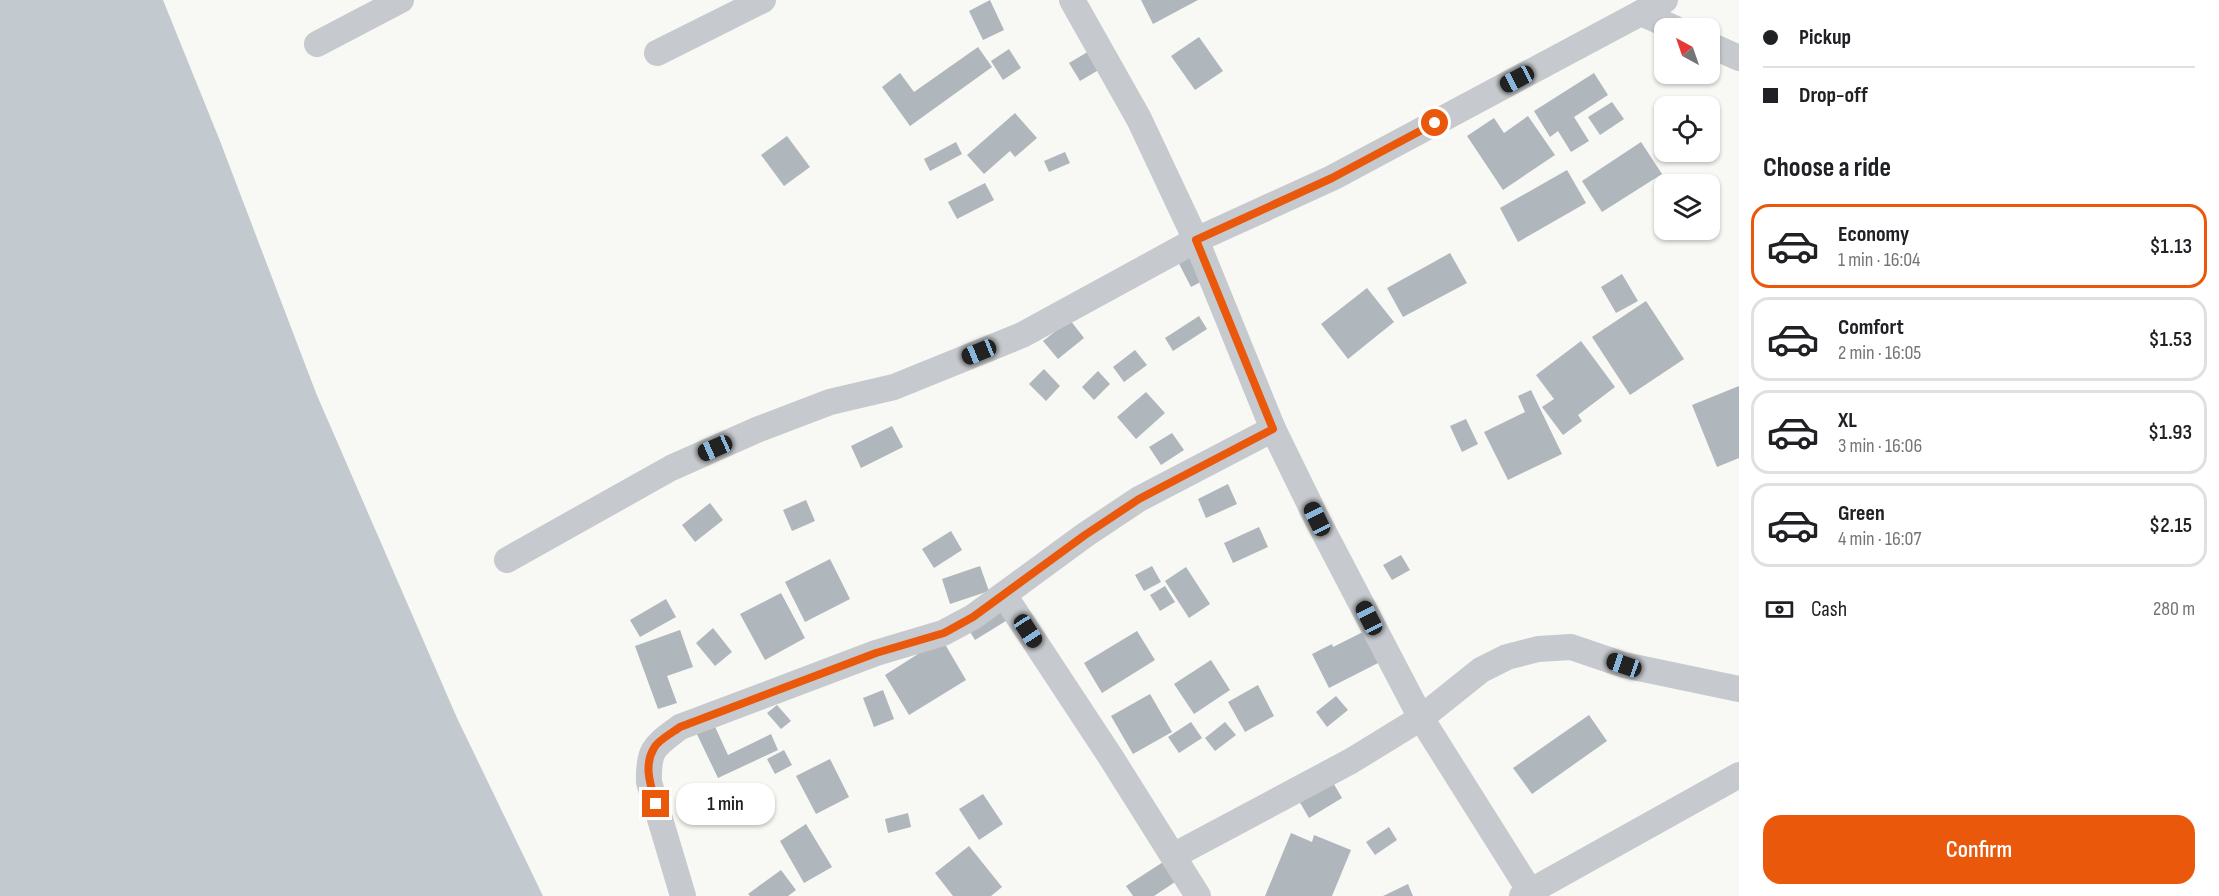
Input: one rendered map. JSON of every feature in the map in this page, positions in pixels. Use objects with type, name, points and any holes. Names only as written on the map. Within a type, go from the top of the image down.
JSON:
[{"type":"street","points":[[317,44],[401,0]]},
{"type":"street","points":[[657,53],[763,0]]},
{"type":"street","points":[[1072,0],[1139,119],[1196,240],[1273,429],[1317,519],[1421,718],[1528,894],[1739,775]]},
{"type":"street","points":[[507,560],[671,468],[759,429],[830,402],[894,387],[1022,336],[1196,240],[1332,178],[1665,0]]},
{"type":"street","points":[[1641,13],[1654,19]]},
{"type":"street","points":[[1720,49],[1739,58]]},
{"type":"street","points":[[683,896],[649,782],[648,764],[654,747],[680,727],[876,653],[944,633],[973,617],[1085,535],[1139,499],[1273,429]]},
{"type":"street","points":[[1004,595],[1112,759],[1198,896]]},
{"type":"street","points":[[1173,856],[1351,761],[1421,718],[1481,670],[1507,657],[1538,649],[1571,647],[1624,665],[1739,689]]},
{"type":"shaded area","points":[[0,0],[163,0],[220,141],[316,393],[457,718],[543,896],[0,896]]},
{"type":"building","points":[[990,0],[1004,30],[983,40],[969,11]]},
{"type":"building","points":[[1141,0],[1198,0],[1153,24]]},
{"type":"building","points":[[1199,37],[1223,71],[1195,90],[1171,56]]},
{"type":"building","points":[[978,47],[992,67],[910,126],[882,87],[900,73],[914,92]]},
{"type":"building","points":[[1096,47],[1107,65],[1080,81],[1069,63]]},
{"type":"building","points":[[1009,49],[1021,68],[1003,80],[991,61]]},
{"type":"building","points":[[1594,73],[1608,95],[1574,117],[1589,141],[1571,152],[1558,131],[1550,137],[1534,111]]},
{"type":"building","points":[[1612,102],[1624,119],[1600,135],[1588,117]]},
{"type":"building","points":[[1015,113],[1037,138],[1015,157],[1010,151],[984,174],[967,155]]},
{"type":"building","points":[[1528,116],[1555,155],[1503,190],[1467,136],[1494,118],[1504,133]]},
{"type":"building","points":[[787,136],[810,167],[784,186],[761,155]]},
{"type":"building","points":[[956,142],[962,154],[930,171],[924,159]]},
{"type":"building","points":[[1641,142],[1662,174],[1654,174],[1654,179],[1602,212],[1582,181]]},
{"type":"building","points":[[1065,152],[1070,163],[1049,172],[1044,161]]},
{"type":"building","points":[[1567,170],[1586,203],[1518,242],[1500,208]]},
{"type":"building","points":[[985,183],[994,200],[957,219],[948,202]]},
{"type":"building","points":[[1202,235],[1220,272],[1191,287],[1172,250]]},
{"type":"building","points":[[1450,253],[1467,283],[1403,317],[1387,288]]},
{"type":"building","points":[[1622,274],[1638,301],[1616,313],[1601,287]]},
{"type":"building","points":[[1367,288],[1394,322],[1348,359],[1321,324]]},
{"type":"building","points":[[1646,301],[1684,359],[1630,395],[1592,337]]},
{"type":"building","points":[[1199,316],[1207,329],[1173,351],[1165,338]]},
{"type":"building","points":[[1070,320],[1084,338],[1058,359],[1043,341]]},
{"type":"building","points":[[1581,341],[1615,387],[1578,415],[1582,421],[1563,435],[1542,407],[1554,399],[1536,375]]},
{"type":"building","points":[[1135,350],[1147,365],[1124,382],[1113,367]]},
{"type":"building","points":[[1044,369],[1060,386],[1046,401],[1029,384]]},
{"type":"building","points":[[1098,371],[1110,384],[1094,400],[1082,387]]},
{"type":"building","points":[[1739,386],[1739,458],[1717,467],[1692,405]]},
{"type":"building","points":[[1531,390],[1562,454],[1508,480],[1484,432],[1525,412],[1518,396]]},
{"type":"building","points":[[1146,392],[1165,413],[1136,439],[1117,417]]},
{"type":"building","points":[[1466,419],[1478,444],[1462,452],[1450,426]]},
{"type":"building","points":[[892,426],[903,447],[861,468],[851,446]]},
{"type":"building","points":[[1172,433],[1184,450],[1161,465],[1149,447]]},
{"type":"building","points":[[1228,484],[1237,504],[1206,518],[1198,499]]},
{"type":"building","points":[[806,500],[815,521],[792,531],[783,510]]},
{"type":"building","points":[[710,503],[723,520],[695,542],[682,525]]},
{"type":"building","points":[[1259,527],[1268,547],[1233,563],[1224,543]]},
{"type":"building","points":[[951,531],[962,550],[934,568],[922,549]]},
{"type":"building","points":[[1401,555],[1410,570],[1392,580],[1383,565]]},
{"type":"building","points":[[830,559],[850,599],[805,622],[785,582]]},
{"type":"building","points":[[980,566],[989,591],[950,604],[942,579]]},
{"type":"building","points":[[1152,566],[1161,582],[1144,591],[1135,575]]},
{"type":"building","points":[[1186,567],[1210,604],[1189,618],[1165,581]]},
{"type":"building","points":[[1165,586],[1175,602],[1160,611],[1150,595]]},
{"type":"building","points":[[781,593],[805,638],[765,660],[740,614]]},
{"type":"building","points":[[1011,593],[1022,611],[975,640],[964,622]]},
{"type":"building","points":[[666,599],[676,617],[640,637],[630,620]]},
{"type":"building","points":[[713,628],[732,652],[715,666],[696,643]]},
{"type":"building","points":[[680,630],[693,667],[667,676],[677,703],[658,709],[635,646]]},
{"type":"building","points":[[1367,630],[1382,661],[1329,688],[1312,654],[1332,644],[1333,647]]},
{"type":"building","points":[[1137,631],[1155,660],[1102,693],[1084,663]]},
{"type":"building","points":[[939,634],[966,680],[909,715],[885,675],[918,654],[915,648]]},
{"type":"building","points":[[1211,660],[1230,690],[1194,714],[1174,684]]},
{"type":"building","points":[[1258,685],[1274,716],[1245,732],[1228,702]]},
{"type":"building","points":[[883,690],[894,719],[874,727],[863,698]]},
{"type":"building","points":[[1150,694],[1172,732],[1133,754],[1111,716]]},
{"type":"building","points":[[1336,696],[1348,710],[1327,727],[1316,712]]},
{"type":"building","points":[[777,705],[791,721],[781,729],[767,713]]},
{"type":"building","points":[[1589,715],[1607,741],[1532,794],[1513,768]]},
{"type":"building","points":[[711,718],[728,755],[771,734],[778,750],[718,778],[693,726]]},
{"type":"building","points":[[1191,722],[1202,738],[1179,753],[1168,737]]},
{"type":"building","points":[[1225,722],[1236,735],[1215,751],[1205,738]]},
{"type":"building","points":[[784,750],[792,765],[775,774],[767,759]]},
{"type":"building","points":[[830,759],[849,797],[816,814],[796,776]]},
{"type":"building","points":[[1328,774],[1342,798],[1309,818],[1295,794]]},
{"type":"building","points":[[983,794],[1003,824],[979,840],[959,809]]},
{"type":"building","points":[[908,813],[911,827],[888,833],[885,819]]},
{"type":"building","points":[[806,824],[832,867],[804,883],[780,841]]},
{"type":"building","points":[[1389,827],[1397,840],[1375,855],[1366,842]]},
{"type":"building","points":[[1291,833],[1312,842],[1314,835],[1351,850],[1332,896],[1265,896]]},
{"type":"building","points":[[969,846],[1002,887],[991,896],[953,896],[935,873]]},
{"type":"building","points":[[1174,855],[1187,874],[1154,896],[1133,896],[1126,886]]},
{"type":"building","points":[[781,870],[796,890],[788,896],[750,896],[748,894]]},
{"type":"building","points":[[1408,884],[1413,896],[1383,896]]},
{"type":"route","points":[[656,804],[649,782],[648,764],[654,747],[680,727],[876,653],[944,633],[973,617],[1085,535],[1139,499],[1273,429],[1196,240],[1332,178],[1435,123]]}]
